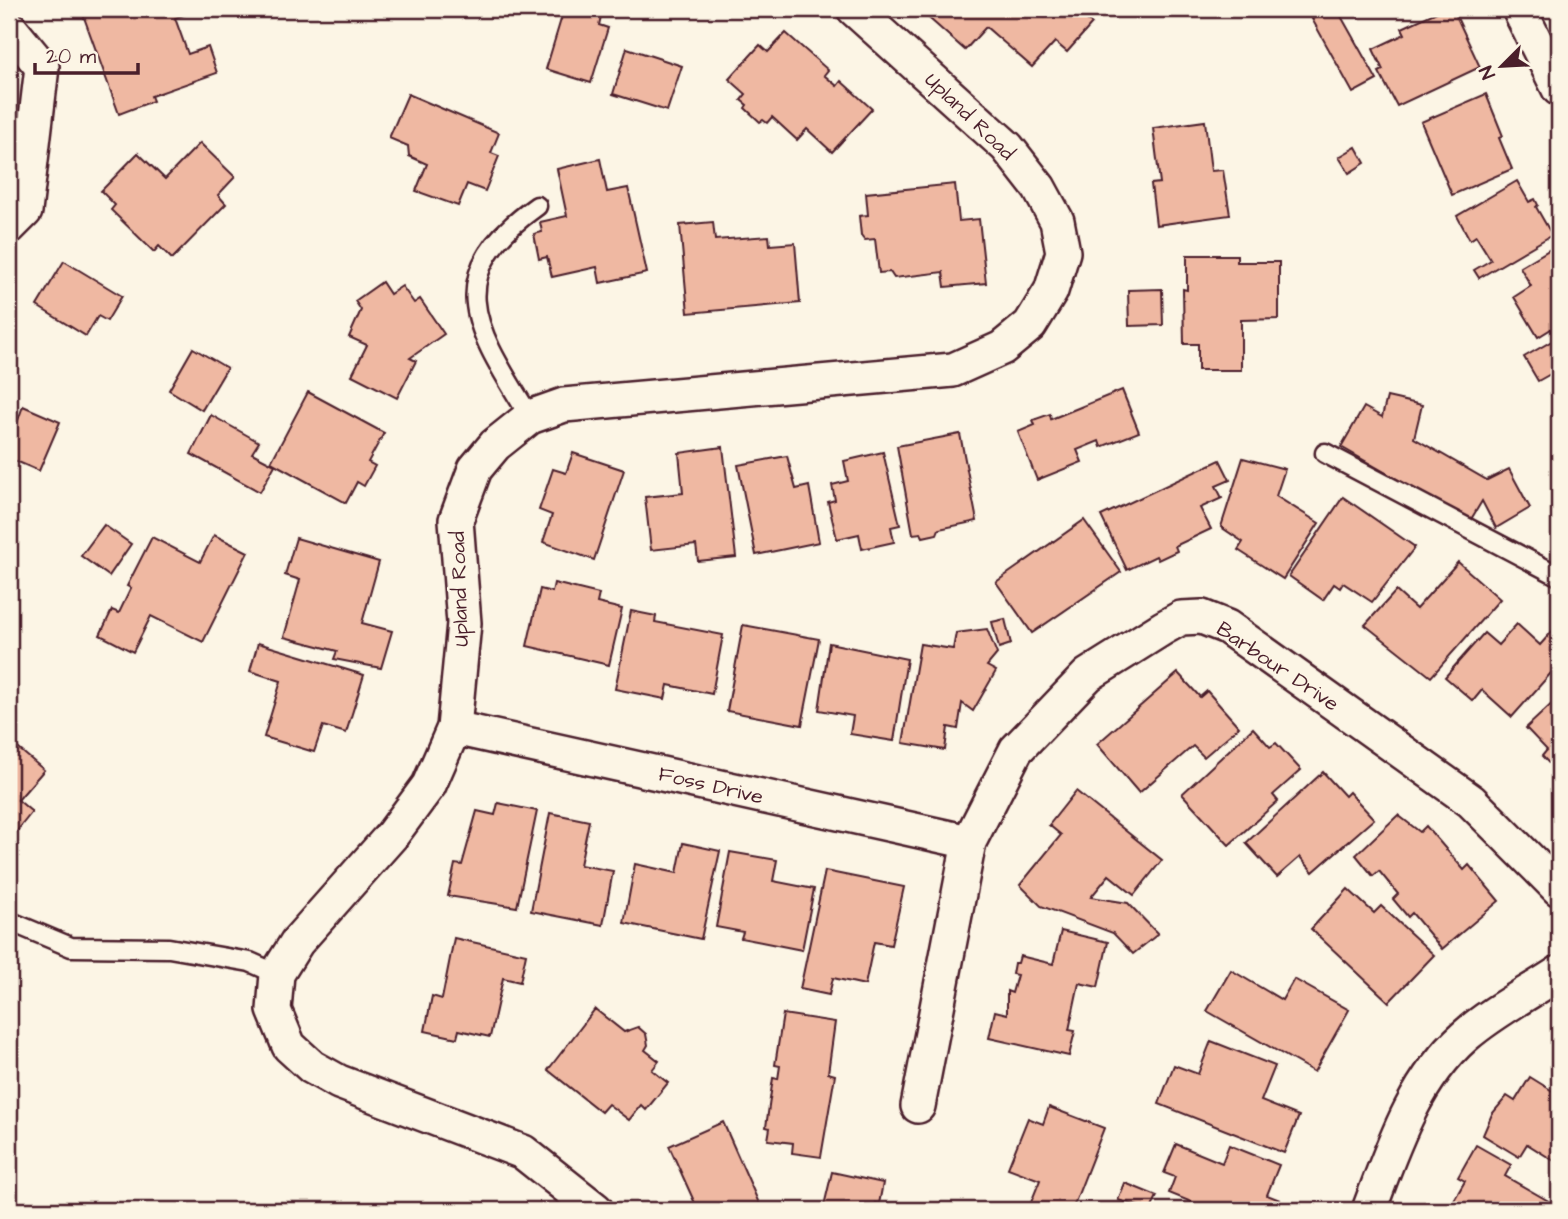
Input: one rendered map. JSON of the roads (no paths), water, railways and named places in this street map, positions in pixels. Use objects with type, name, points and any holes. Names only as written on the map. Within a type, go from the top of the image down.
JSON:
[{"type":"street","name":"Upland Road","points":[[596,1210],[523,1152],[339,1082],[312,1067],[289,1046],[274,1010],[277,974],[297,942],[392,835],[429,785],[454,728],[464,624],[456,520],[475,469],[495,445],[530,417],[564,405],[953,370],[1002,348],[1031,325],[1051,291],[1063,253],[1057,221],[1039,188],[1007,148],[854,9]]},
{"type":"street","points":[[1519,9],[1559,89]]},
{"type":"street","points":[[9,27],[42,67],[25,211],[9,227]]},
{"type":"street","name":"Barbour Drive","points":[[918,1106],[969,842],[1016,750],[1088,675],[1181,618],[1202,617],[1227,626],[1471,801],[1559,889]]},
{"type":"street","name":"Foss Drive","points":[[454,728],[969,842]]},
{"type":"street","points":[[1369,1210],[1400,1128],[1428,1079],[1465,1036],[1559,973]]},
{"type":"lane","points":[[530,417],[488,338],[475,307],[474,292],[478,271],[490,246],[510,225],[537,206]]},
{"type":"lane","points":[[1325,453],[1559,576]]},
{"type":"lane","points":[[9,921],[71,947],[169,948],[250,962],[277,974]]}]
